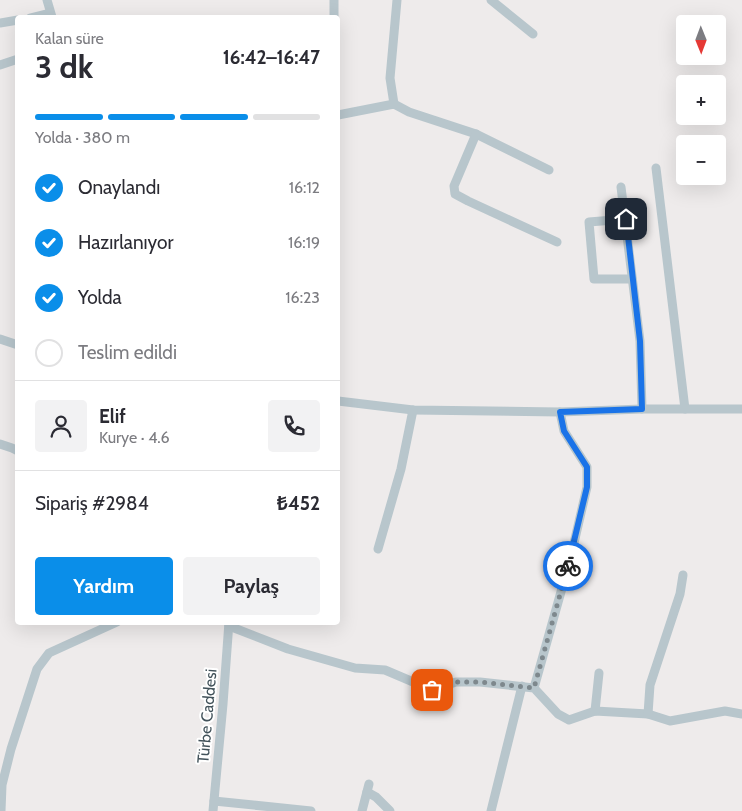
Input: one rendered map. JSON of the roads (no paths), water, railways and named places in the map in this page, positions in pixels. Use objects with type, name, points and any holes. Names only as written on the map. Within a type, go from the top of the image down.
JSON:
[{"type":"street","points":[[47,0],[51,15]]},
{"type":"street","points":[[334,0],[334,15]]},
{"type":"street","points":[[394,104],[390,78],[397,0]]},
{"type":"street","points":[[491,0],[533,34]]},
{"type":"street","points":[[0,23],[15,20]]},
{"type":"street","points":[[0,66],[15,60]]},
{"type":"street","points":[[340,115],[394,104],[409,112],[476,134],[548,170]]},
{"type":"street","points":[[476,134],[454,186],[455,194],[557,242]]},
{"type":"street","points":[[656,168],[685,409]]},
{"type":"street","points":[[621,187],[640,341],[642,409]]},
{"type":"street","points":[[626,219],[589,222],[594,279],[632,279]]},
{"type":"street","points":[[0,339],[15,344]]},
{"type":"street","points":[[340,401],[413,410],[560,412],[642,409],[742,409]]},
{"type":"street","points":[[378,549],[401,469],[413,410]]},
{"type":"street","points":[[534,688],[571,556],[587,487],[587,467],[564,431],[560,412]]},
{"type":"street","points":[[0,444],[15,450]]},
{"type":"street","points":[[648,714],[650,685],[680,594],[683,575]]},
{"type":"street","points":[[1,811],[2,785],[11,749],[37,669],[49,653],[110,625]]},
{"type":"street","name":"Türbe Caddesi","points":[[213,811],[229,625]]},
{"type":"street","points":[[231,625],[288,650],[355,668],[385,670],[432,690],[456,682],[480,682],[534,688],[558,714],[569,720],[595,711],[648,714],[670,721],[725,711],[742,714]]},
{"type":"street","points":[[595,711],[599,673]]},
{"type":"street","points":[[491,811],[522,686]]},
{"type":"street","points":[[362,811],[368,788],[390,811]]},
{"type":"street","points":[[214,801],[311,811]]}]
